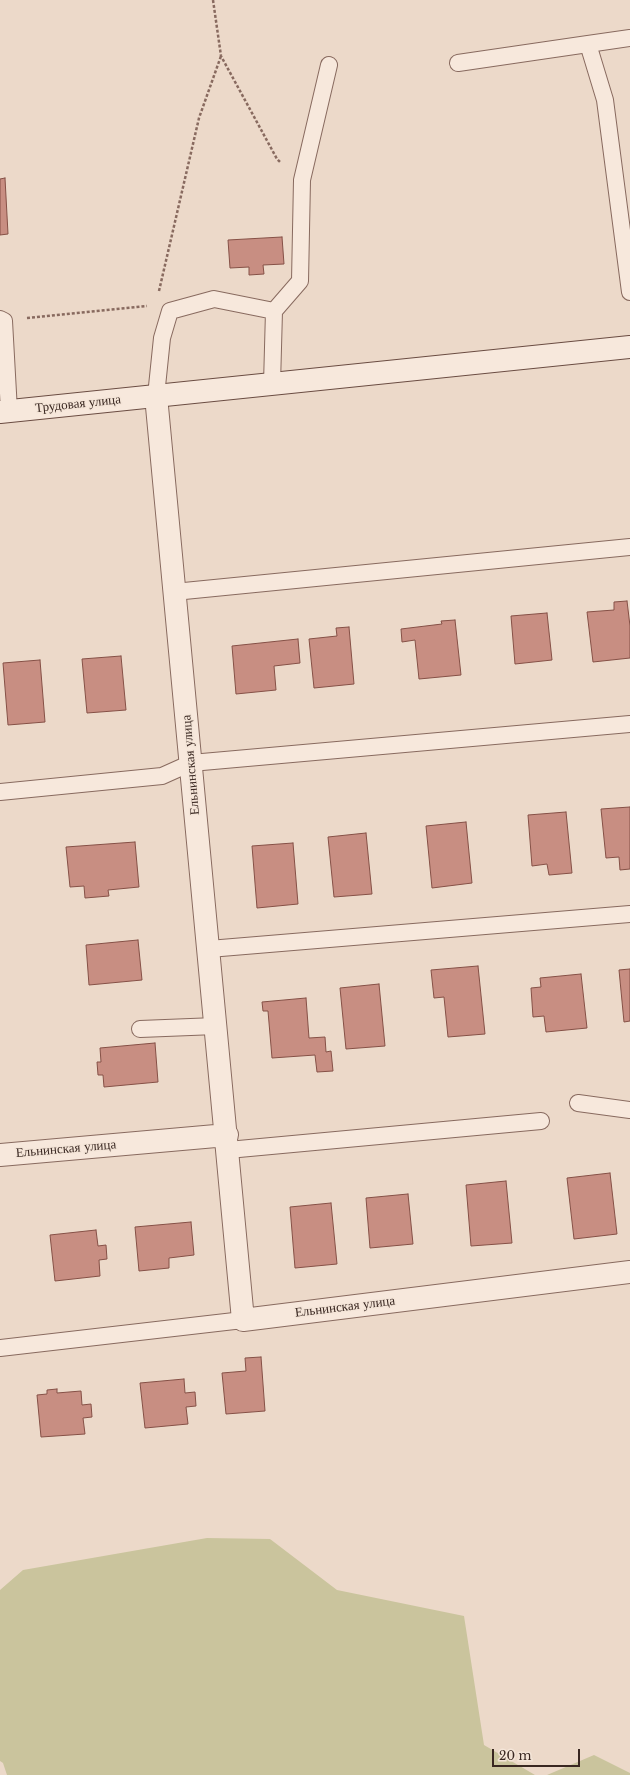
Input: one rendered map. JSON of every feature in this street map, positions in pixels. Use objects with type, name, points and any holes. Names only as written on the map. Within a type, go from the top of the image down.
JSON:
[{"type":"street","name":"Трудовая улица","points":[[5,411],[630,347]]},
{"type":"street","name":"Ельнинская улица","points":[[156,396],[228,1142],[243,1320],[630,1272]]},
{"type":"street","name":"Ельнинская улица","points":[[0,1155],[228,1142]]},
{"type":"lane","points":[[458,63],[630,38]]},
{"type":"lane","points":[[588,44],[605,100],[630,292]]},
{"type":"lane","points":[[272,384],[274,311],[300,281],[302,180],[329,65]]},
{"type":"lane","points":[[156,396],[162,338],[170,311],[214,299],[274,311]]},
{"type":"lane","points":[[2,320],[5,411]]},
{"type":"lane","points":[[174,592],[630,547]]},
{"type":"lane","points":[[0,792],[162,776],[191,764],[630,724]]},
{"type":"lane","points":[[209,949],[630,914]]},
{"type":"lane","points":[[140,1029],[216,1026]]},
{"type":"lane","points":[[578,1103],[630,1110]]},
{"type":"lane","points":[[228,1142],[541,1121]]},
{"type":"lane","points":[[0,1348],[243,1320]]},
{"type":"path","points":[[213,0],[221,56],[277,159],[302,180]]},
{"type":"path","points":[[158,297],[199,118],[221,56]]},
{"type":"path","points":[[2,320],[148,306]]},
{"type":"shaded area","points":[[207,1538],[270,1539],[337,1590],[464,1616],[484,1745],[535,1775],[7,1775],[3,1763],[0,1761],[0,1590],[23,1570]]},
{"type":"shaded area","points":[[594,1755],[630,1773],[630,1775],[547,1775]]},
{"type":"building","points":[[5,178],[8,234],[0,235],[0,179]]},
{"type":"building","points":[[282,237],[284,264],[263,265],[264,274],[249,275],[249,267],[230,268],[228,240]]},
{"type":"building","points":[[627,601],[630,626],[630,658],[593,662],[587,612],[614,610],[614,602]]},
{"type":"building","points":[[547,613],[552,660],[515,664],[511,616]]},
{"type":"building","points":[[455,620],[461,675],[419,679],[415,640],[402,642],[401,629],[442,624],[441,621]]},
{"type":"building","points":[[349,627],[354,684],[314,688],[309,639],[337,636],[336,628]]},
{"type":"building","points":[[298,639],[300,663],[274,666],[276,690],[236,694],[232,646]]},
{"type":"building","points":[[121,656],[126,710],[87,713],[82,659]]},
{"type":"building","points":[[40,660],[45,722],[8,725],[3,663]]},
{"type":"building","points":[[630,807],[630,869],[620,870],[619,857],[606,858],[601,809]]},
{"type":"building","points":[[566,812],[572,873],[549,875],[547,864],[532,866],[528,815]]},
{"type":"building","points":[[466,822],[472,883],[432,888],[426,826]]},
{"type":"building","points":[[366,833],[372,894],[334,897],[328,837]]},
{"type":"building","points":[[135,842],[139,887],[108,890],[109,896],[85,898],[84,886],[70,887],[66,847]]},
{"type":"building","points":[[293,843],[298,904],[257,908],[252,846]]},
{"type":"building","points":[[138,940],[142,980],[89,985],[86,945]]},
{"type":"building","points":[[478,966],[485,1034],[448,1037],[444,997],[434,998],[431,970]]},
{"type":"building","points":[[630,969],[630,1021],[624,1022],[619,970]]},
{"type":"building","points":[[581,974],[587,1028],[546,1032],[544,1016],[533,1017],[531,988],[541,987],[540,978]]},
{"type":"building","points":[[379,984],[385,1046],[346,1049],[340,988]]},
{"type":"building","points":[[306,998],[309,1038],[325,1037],[326,1052],[331,1051],[333,1071],[317,1072],[315,1055],[272,1058],[268,1011],[263,1011],[262,1002]]},
{"type":"building","points":[[155,1043],[158,1082],[104,1087],[103,1075],[98,1075],[97,1062],[101,1062],[100,1048]]},
{"type":"building","points":[[610,1173],[617,1234],[574,1239],[567,1178]]},
{"type":"building","points":[[506,1181],[512,1243],[471,1246],[466,1185]]},
{"type":"building","points":[[408,1194],[413,1244],[370,1248],[366,1198]]},
{"type":"building","points":[[331,1203],[337,1264],[295,1268],[290,1207]]},
{"type":"building","points":[[191,1222],[194,1255],[169,1258],[169,1268],[139,1271],[135,1227]]},
{"type":"building","points":[[96,1230],[98,1246],[106,1245],[107,1259],[99,1260],[100,1276],[55,1281],[50,1235]]},
{"type":"building","points":[[261,1357],[265,1411],[226,1414],[222,1373],[246,1371],[245,1358]]},
{"type":"building","points":[[184,1379],[185,1393],[195,1392],[196,1406],[186,1407],[188,1424],[145,1428],[140,1383]]},
{"type":"building","points":[[57,1389],[57,1393],[81,1391],[82,1405],[91,1404],[92,1417],[83,1418],[85,1434],[41,1437],[37,1395],[47,1394],[47,1390]]}]
